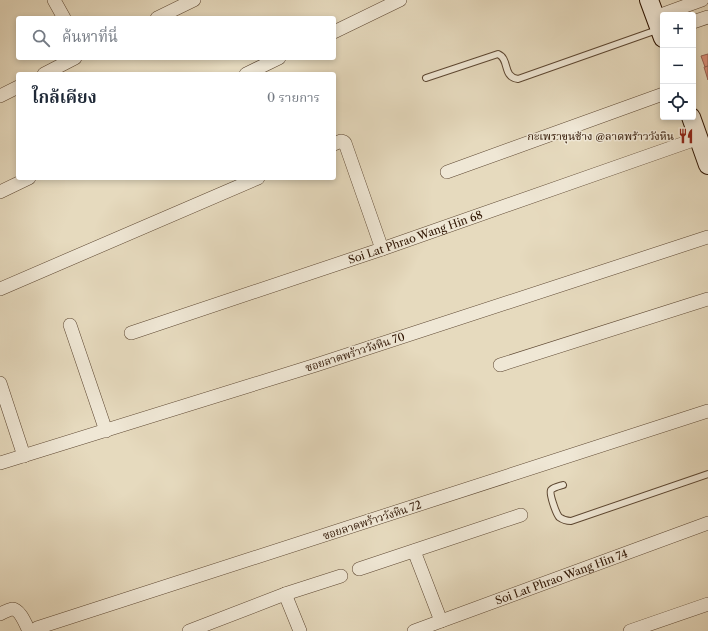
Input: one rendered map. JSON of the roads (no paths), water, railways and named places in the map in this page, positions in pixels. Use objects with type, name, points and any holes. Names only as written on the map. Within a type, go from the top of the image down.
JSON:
[{"type":"main road","points":[[649,0],[660,28]]},
{"type":"main road","points":[[692,120],[707,158]]},
{"type":"street","points":[[54,0],[63,16]]},
{"type":"street","points":[[161,16],[194,0]]},
{"type":"street","points":[[336,31],[400,0]]},
{"type":"street","points":[[686,12],[702,0]]},
{"type":"street","points":[[696,21],[708,17]]},
{"type":"street","points":[[48,72],[71,60]]},
{"type":"street","points":[[250,72],[275,60]]},
{"type":"street","points":[[0,96],[16,88]]},
{"type":"street","points":[[447,172],[660,95]]},
{"type":"street","name":"Soi Lat Phrao Wang Hin 68","points":[[131,333],[382,249],[699,138]]},
{"type":"street","points":[[336,143],[341,141],[345,143],[382,249]]},
{"type":"street","points":[[0,192],[25,180]]},
{"type":"street","points":[[0,290],[253,180]]},
{"type":"street","name":"ซอยลาดพร้าววังหิน 70","points":[[0,463],[316,365],[708,237]]},
{"type":"street","points":[[500,365],[708,299]]},
{"type":"street","points":[[70,325],[106,431]]},
{"type":"street","points":[[0,383],[24,456]]},
{"type":"street","name":"ซอยลาดพร้าววังหิน 72","points":[[33,629],[708,411]]},
{"type":"street","points":[[358,569],[521,515]]},
{"type":"street","name":"Soi Lat Phrao Wang Hin 74","points":[[414,631],[708,523]]},
{"type":"street","points":[[414,551],[441,621]]},
{"type":"street","points":[[189,631],[285,594],[341,576]]},
{"type":"street","points":[[285,594],[300,631]]},
{"type":"street","points":[[630,631],[708,604]]},
{"type":"street","points":[[0,614],[12,609],[16,610],[33,629]]},
{"type":"lane","points":[[426,78],[498,54],[503,58],[509,75],[518,79],[660,30]]},
{"type":"lane","points":[[563,485],[553,488],[551,496],[559,516],[564,520],[571,521],[708,474]]},
{"type":"place","name":"กะเพราขุนช้าง @ลาดพร้าววังหิน","points":[[686,136]]}]
